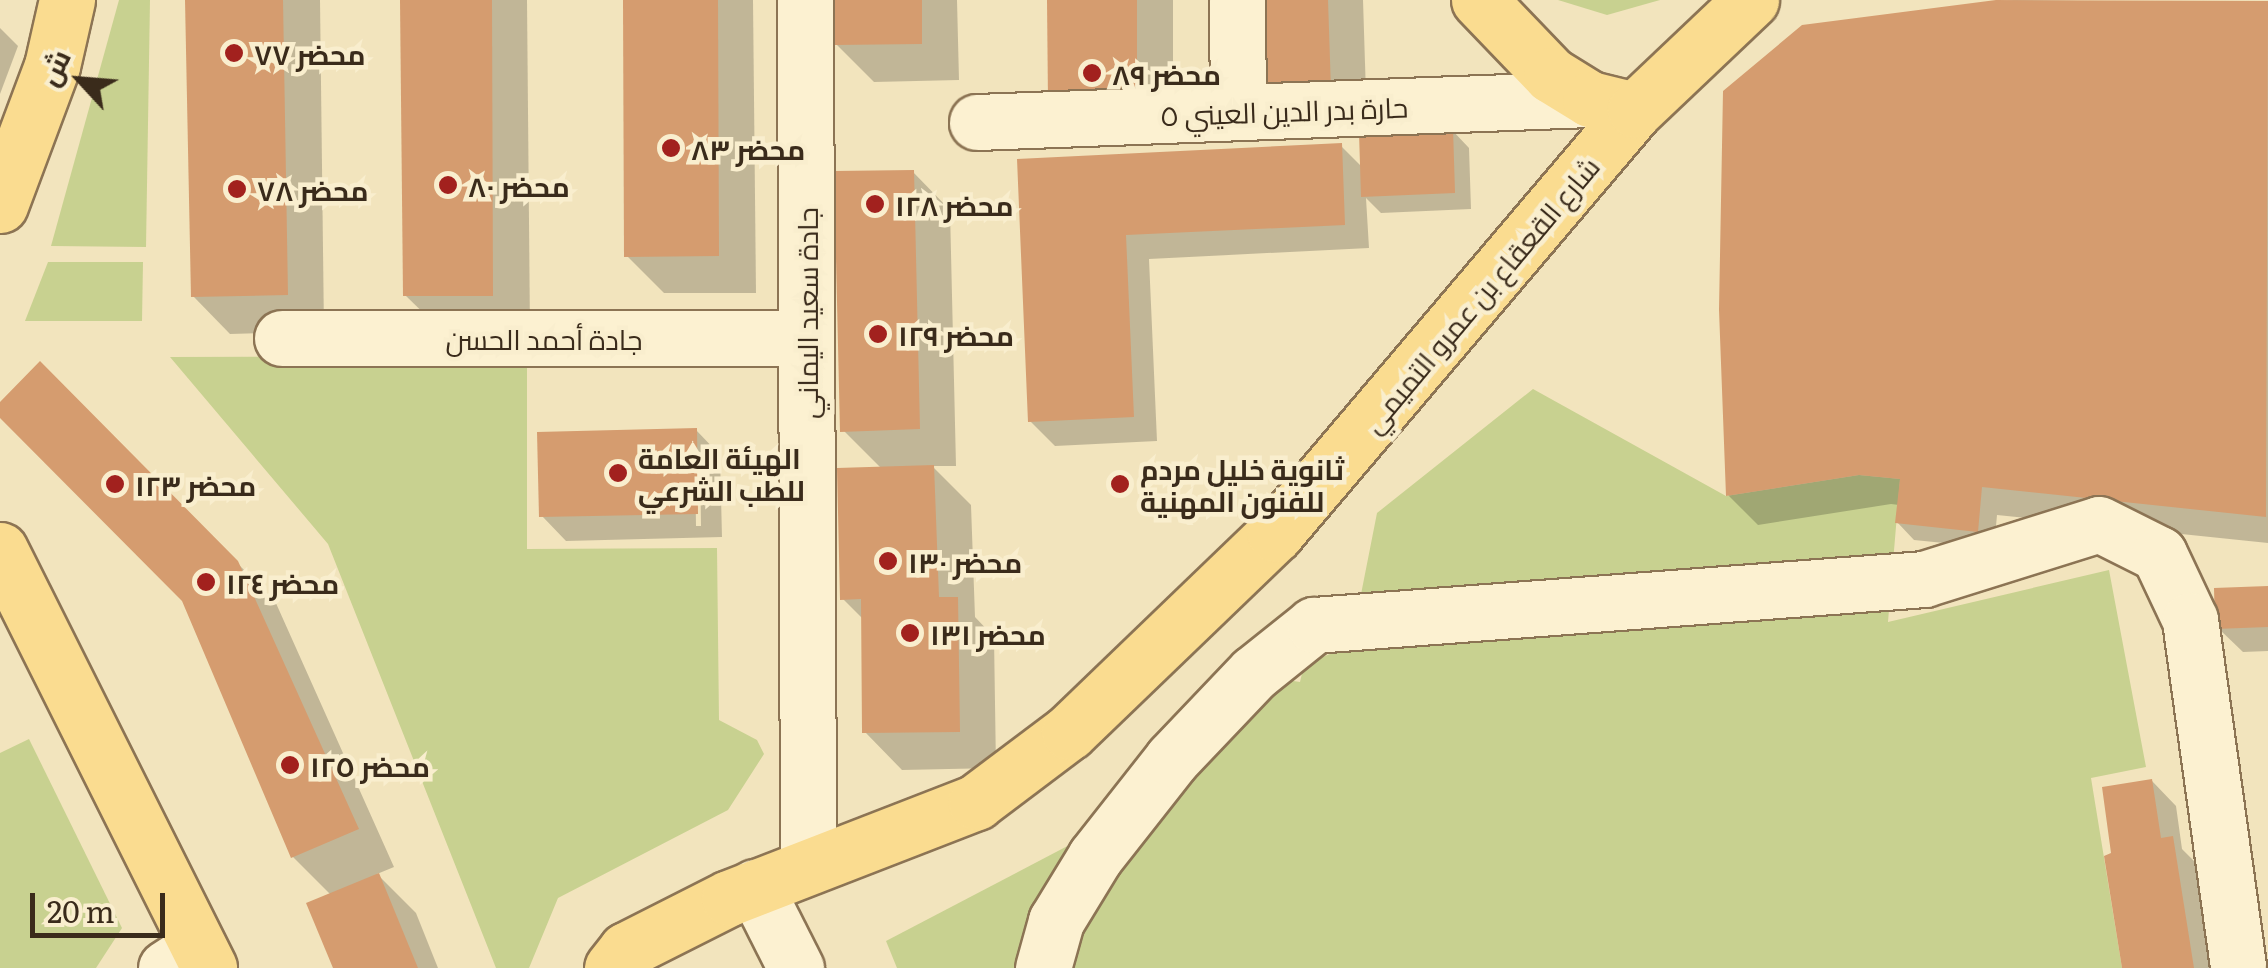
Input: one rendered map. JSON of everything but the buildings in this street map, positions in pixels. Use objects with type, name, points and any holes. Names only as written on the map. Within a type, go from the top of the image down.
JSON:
[{"type":"main road","points":[[0,205],[52,66],[67,0]]},
{"type":"main road","points":[[1479,0],[1550,75],[1613,104]]},
{"type":"main road","name":"شارع القعقاع بن عمرو التميمي","points":[[612,968],[626,950],[755,887],[976,802],[1069,732],[1275,534],[1613,104],[1751,0]]},
{"type":"main road","points":[[0,550],[191,961]]},
{"type":"street","name":"جادة سعيد اليماني","points":[[804,0],[808,866]]},
{"type":"street","points":[[1237,0],[1238,112]]},
{"type":"street","name":"حارة بدر الدين العيني ٥","points":[[977,122],[1613,104]]},
{"type":"street","name":"جادة أحمد الحسن","points":[[282,338],[806,338]]},
{"type":"street","points":[[1043,968],[1056,921],[1106,843],[1200,731],[1314,625],[1924,579],[2099,524],[2159,554],[2190,620],[2238,968]]},
{"type":"street","points":[[755,887],[796,968]]},
{"type":"green space","points":[[119,0],[150,0],[146,247],[51,246]]},
{"type":"green space","points":[[1558,0],[1660,0],[1607,15]]},
{"type":"green space","points":[[48,262],[143,262],[142,321],[25,321]]},
{"type":"green space","points":[[527,356],[527,549],[717,548],[719,720],[757,740],[764,754],[728,810],[558,898],[529,968],[496,968],[328,544],[170,357]]},
{"type":"green space","points":[[1533,389],[1726,496],[1859,475],[1900,479],[1888,622],[2109,570],[2146,767],[2091,778],[2122,968],[1056,968],[1068,928],[1236,722],[1287,680],[1300,682],[1304,665],[1351,645],[1377,513]]},
{"type":"green space","points":[[29,739],[122,928],[96,968],[0,968],[0,753]]},
{"type":"green space","points":[[1077,841],[1019,968],[897,968],[886,941]]},
{"type":"place","name":"محضر ٧٧","points":[[234,53]]},
{"type":"place","name":"محضر ٨٩","points":[[1092,73]]},
{"type":"place","name":"محضر ٨٣","points":[[671,148]]},
{"type":"place","name":"محضر ٨٠","points":[[448,185]]},
{"type":"place","name":"محضر ٧٨","points":[[237,189]]},
{"type":"place","name":"محضر ١٢٨","points":[[875,204]]},
{"type":"place","name":"محضر ١٢٩","points":[[878,334]]},
{"type":"place","name":"الهيئة العامة للطب الشرعي","points":[[618,473]]},
{"type":"place","name":"محضر ١٢٣","points":[[115,484]]},
{"type":"place","name":"ثانوية خليل مردم للفنون المهنية","points":[[1120,484]]},
{"type":"place","name":"محضر ١٣٠","points":[[888,561]]},
{"type":"place","name":"محضر ١٢٤","points":[[206,582]]},
{"type":"place","name":"محضر ١٣١","points":[[910,633]]},
{"type":"place","name":"محضر ١٢٥","points":[[290,765]]}]
